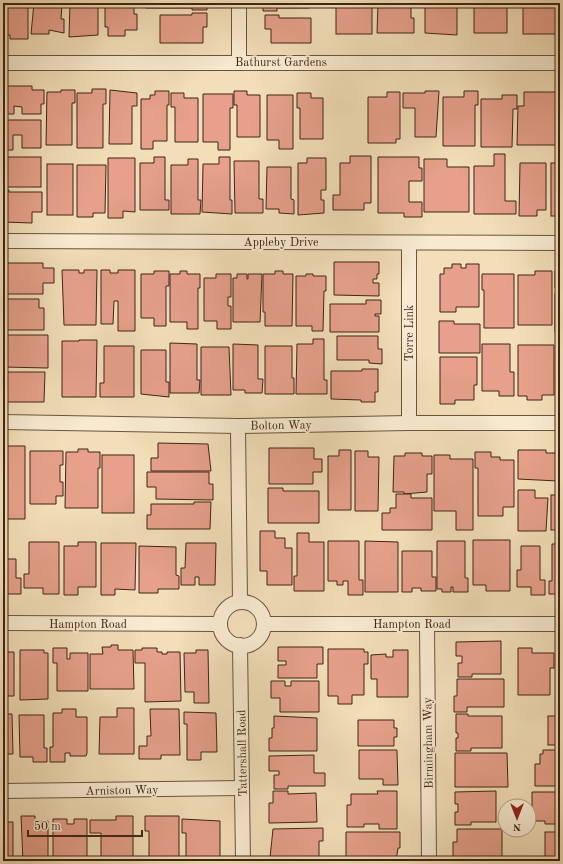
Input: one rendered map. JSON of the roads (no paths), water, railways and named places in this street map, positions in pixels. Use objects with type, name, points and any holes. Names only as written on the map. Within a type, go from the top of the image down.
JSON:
[{"type":"street","points":[[239,3],[239,62]]},
{"type":"street","name":"Bathurst Gardens","points":[[3,63],[560,63]]},
{"type":"street","name":"Appleby Drive","points":[[3,241],[560,243]]},
{"type":"street","name":"Torre Link","points":[[409,243],[409,423]]},
{"type":"street","name":"Bolton Way","points":[[3,422],[238,426],[409,423],[560,423]]},
{"type":"street","points":[[238,426],[240,602]]},
{"type":"street","points":[[240,602],[247,602],[259,609],[264,624],[259,637],[254,642],[240,645],[226,638],[220,624],[226,609],[232,604],[240,602]]},
{"type":"street","name":"Hampton Road","points":[[3,623],[220,624]]},
{"type":"street","name":"Hampton Road","points":[[264,624],[560,624]]},
{"type":"street","name":"Birmingham Way","points":[[427,624],[429,861]]},
{"type":"street","name":"Tattershall Road","points":[[240,645],[243,861]]},
{"type":"street","name":"Arniston Way","points":[[3,791],[242,788]]}]
